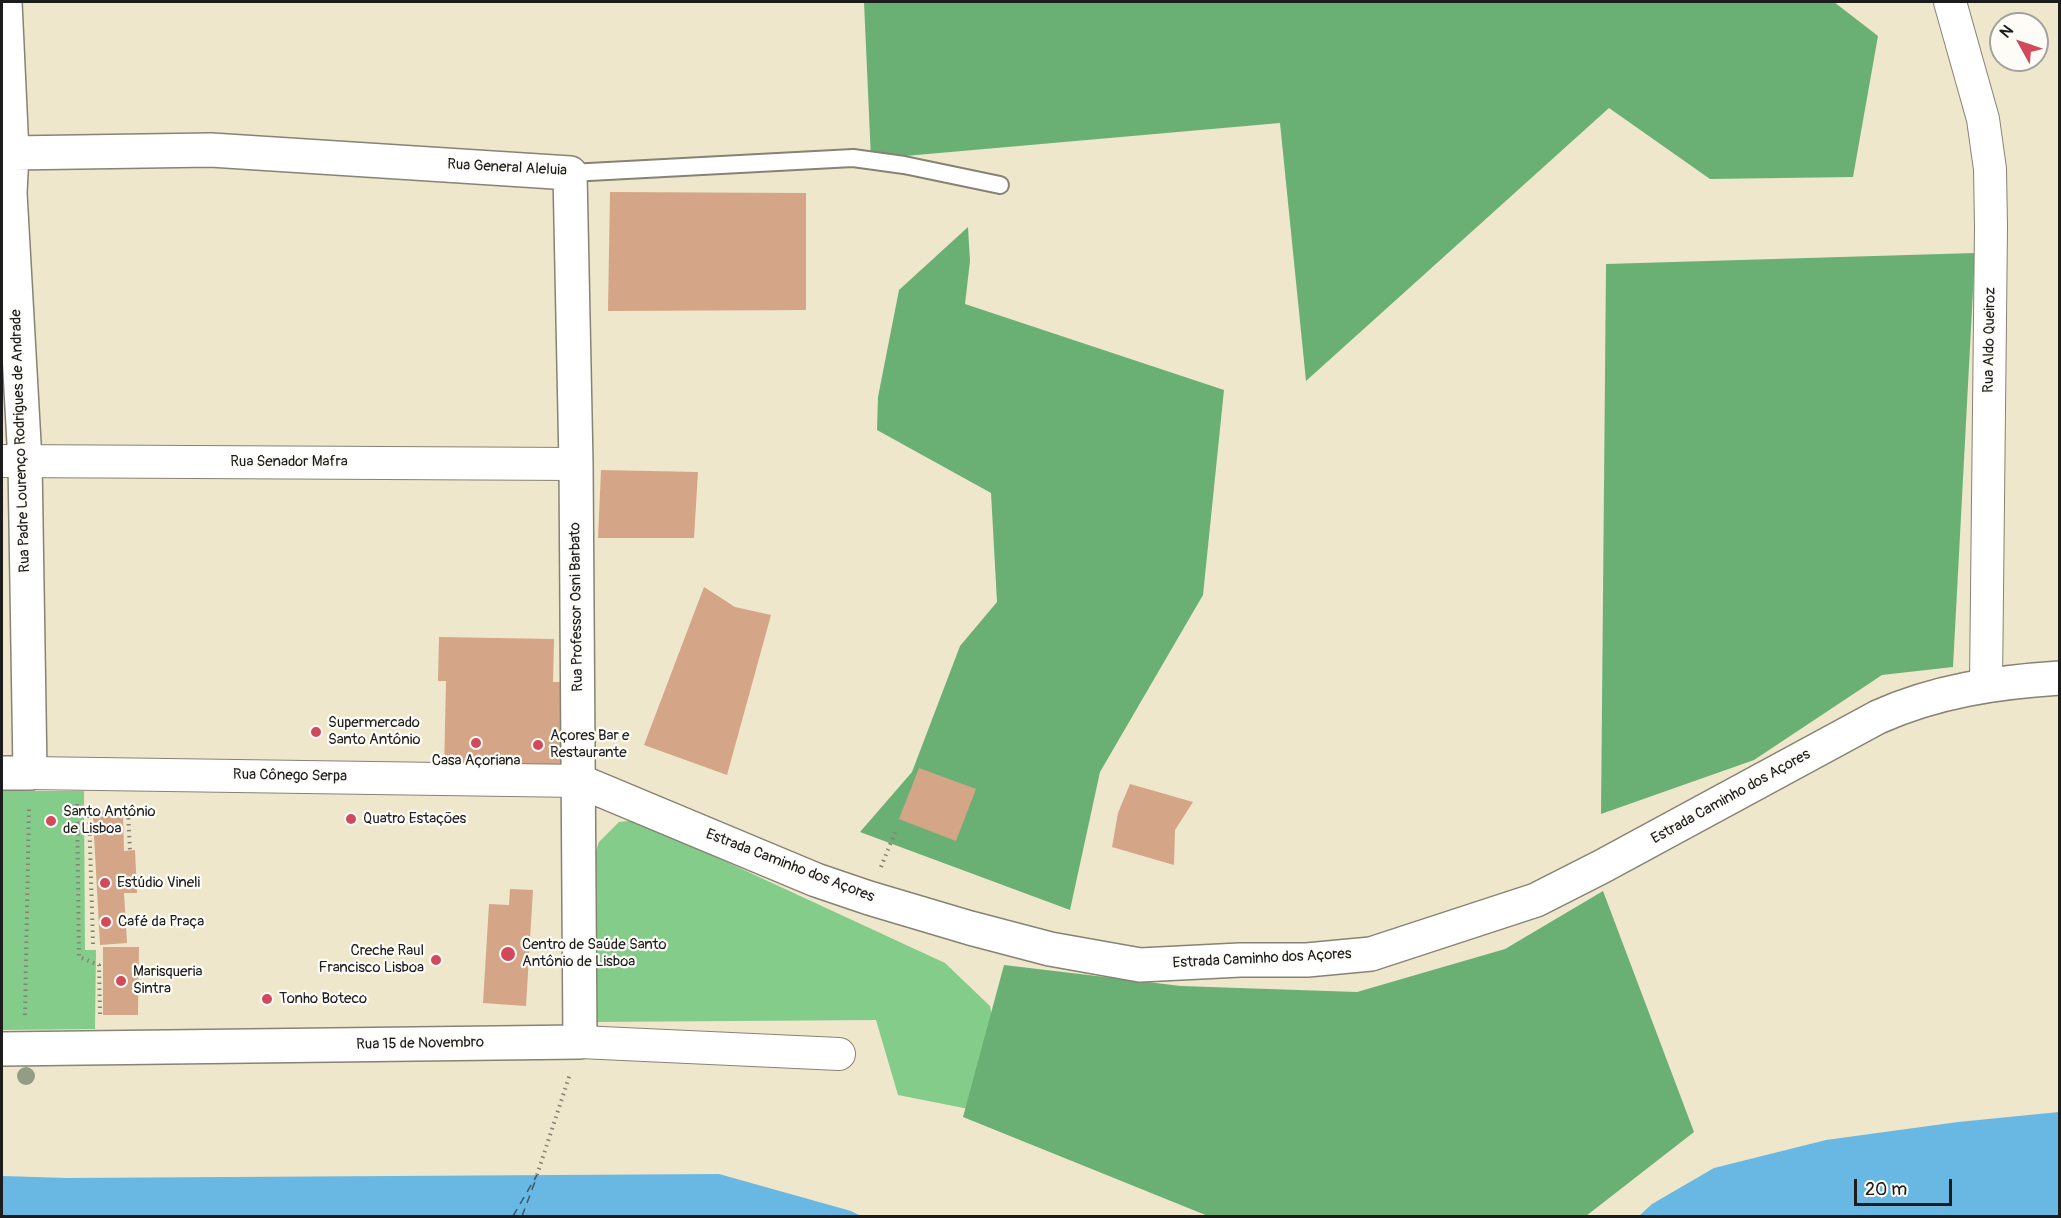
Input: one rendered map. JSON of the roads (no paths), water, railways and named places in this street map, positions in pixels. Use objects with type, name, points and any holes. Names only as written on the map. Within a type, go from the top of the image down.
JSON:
[{"type":"main road","name":"Rua Padre Lourenço Rodrigues de Andrade","points":[[5,2],[12,153],[10,193],[16,773]]},
{"type":"main road","name":"Rua General Aleluia","points":[[12,153],[211,150],[570,173]]},
{"type":"main road","name":"Rua Professor Osni Barbato","points":[[570,173],[576,464],[580,1042]]},
{"type":"main road","name":"Estrada Caminho dos Açores","points":[[579,781],[816,880],[970,928],[1050,949],[1140,965],[1240,960],[1307,960],[1371,954],[1536,900],[1902,706],[1936,695],[1986,684],[2060,678]]},
{"type":"main road","name":"Rua 15 de Novembro","points":[[13,1049],[580,1042]]},
{"type":"street","name":"Rua Aldo Queiroz","points":[[1950,2],[1983,119],[1990,169],[1986,684]]},
{"type":"street","name":"Rua Senador Mafra","points":[[13,461],[576,464]]},
{"type":"street","name":"Rua Cônego Serpa","points":[[16,773],[579,781]]},
{"type":"street","name":"Rua 15 de Novembro","points":[[580,1042],[839,1054]]},
{"type":"lane","name":"Rua General Aleluia","points":[[570,173],[853,158],[926,169],[1000,185]]},
{"type":"water","points":[[2059,1112],[2059,1216],[1639,1216],[1652,1204],[1714,1168],[1826,1140],[1958,1122]]},
{"type":"water","points":[[719,1174],[851,1211],[861,1216],[2,1216],[2,1176],[67,1178]]},
{"type":"place","name":"Supermercado Santo Antônio","points":[[316,732]]},
{"type":"place","name":"Casa Açoriana","points":[[476,743]]},
{"type":"place","name":"Açores Bar e Restaurante","points":[[538,745]]},
{"type":"place","name":"Quatro Estações","points":[[351,819]]},
{"type":"place","name":"Santo Antônio de Lisboa","points":[[51,821]]},
{"type":"place","name":"Estúdio Vineli","points":[[105,883]]},
{"type":"place","name":"Café da Praça","points":[[106,922]]},
{"type":"place","name":"Centro de Saúde Santo Antônio de Lisboa","points":[[508,954]]},
{"type":"place","name":"Creche Raul Francisco Lisboa","points":[[436,960]]},
{"type":"place","name":"Marisqueria Sintra","points":[[121,981]]},
{"type":"place","name":"Tonho Boteco","points":[[267,999]]}]
